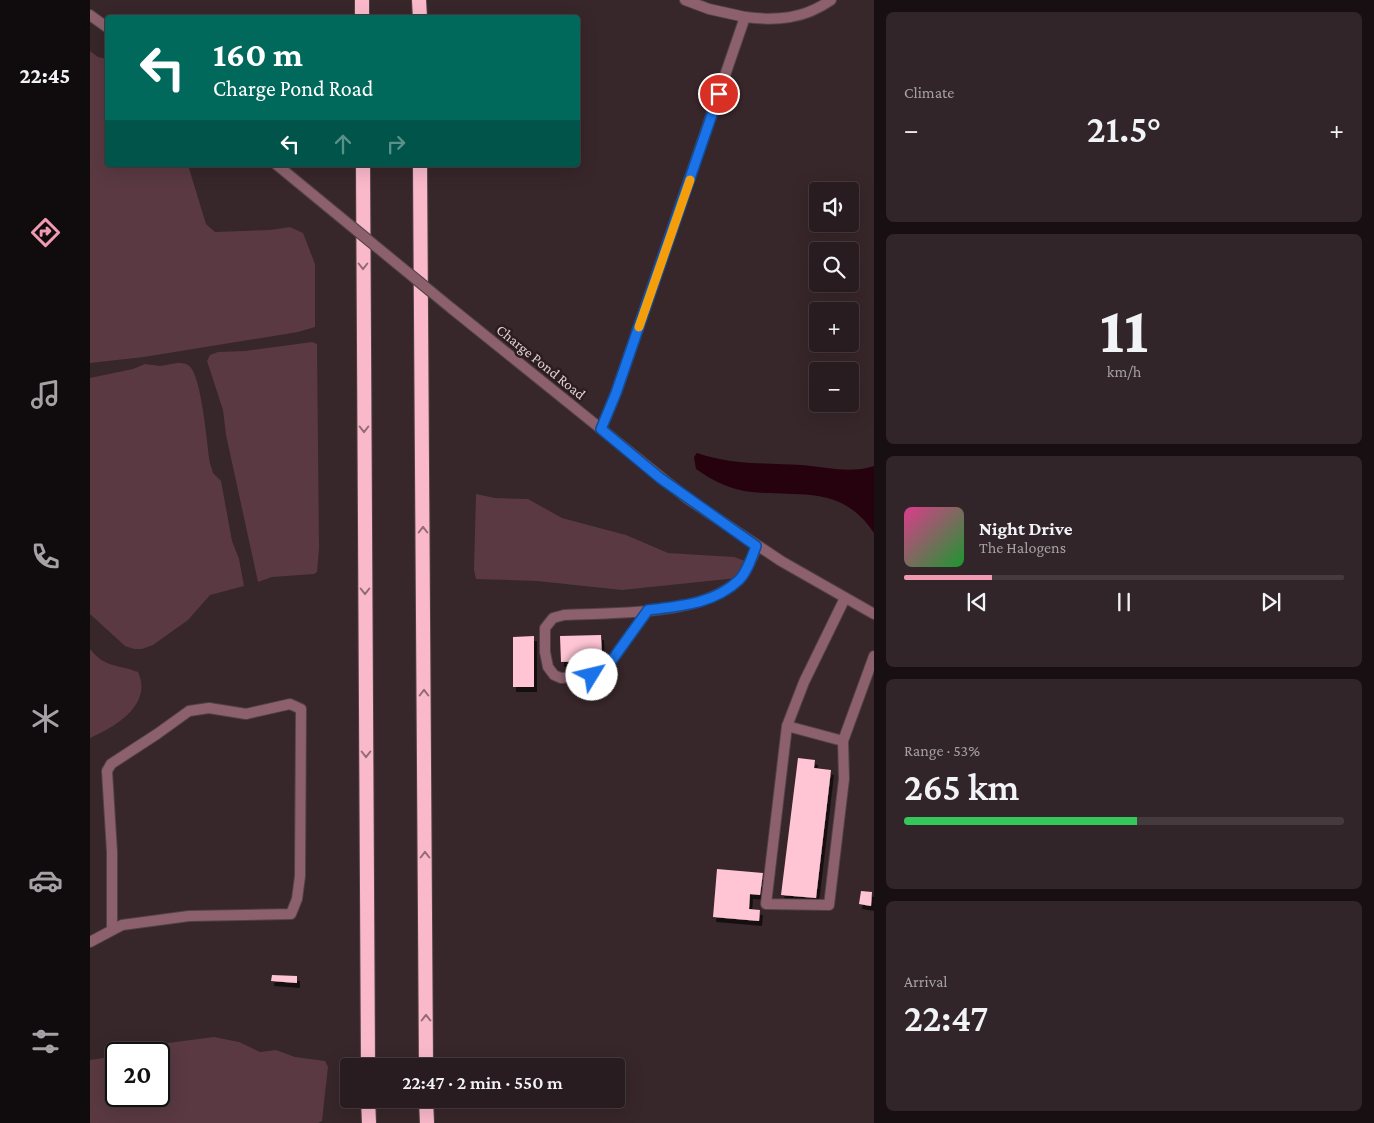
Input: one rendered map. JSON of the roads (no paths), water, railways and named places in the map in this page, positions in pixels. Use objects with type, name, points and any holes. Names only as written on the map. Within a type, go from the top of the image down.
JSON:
[{"type":"highway","points":[[362,0],[362,15]]},
{"type":"highway","points":[[419,0],[420,15]]},
{"type":"highway","points":[[363,167],[368,1058]]},
{"type":"highway","points":[[420,167],[426,1058]]},
{"type":"highway","points":[[368,1108],[368,1123]]},
{"type":"highway","points":[[426,1108],[427,1123]]},
{"type":"street","points":[[685,0],[709,10],[746,18],[781,19],[796,17],[812,11],[831,0]]},
{"type":"street","points":[[90,16],[105,26]]},
{"type":"street","points":[[601,429],[616,393],[746,18]]},
{"type":"street","name":"Charge Pond Road","points":[[279,167],[667,483],[756,546],[874,614]]},
{"type":"street","points":[[648,610],[607,667],[592,675],[561,678],[548,667],[545,652],[546,628],[553,618],[564,615],[648,610],[692,604],[719,595],[740,580],[756,546]]},
{"type":"street","points":[[845,598],[804,682],[787,726],[766,904],[829,905],[844,779],[843,742],[874,656]]},
{"type":"street","points":[[90,942],[122,925],[190,916],[291,914],[297,899],[300,876],[301,709],[290,704],[246,714],[210,708],[189,711],[111,764],[107,771],[112,852],[112,930]]},
{"type":"street","points":[[787,726],[843,742]]}]
